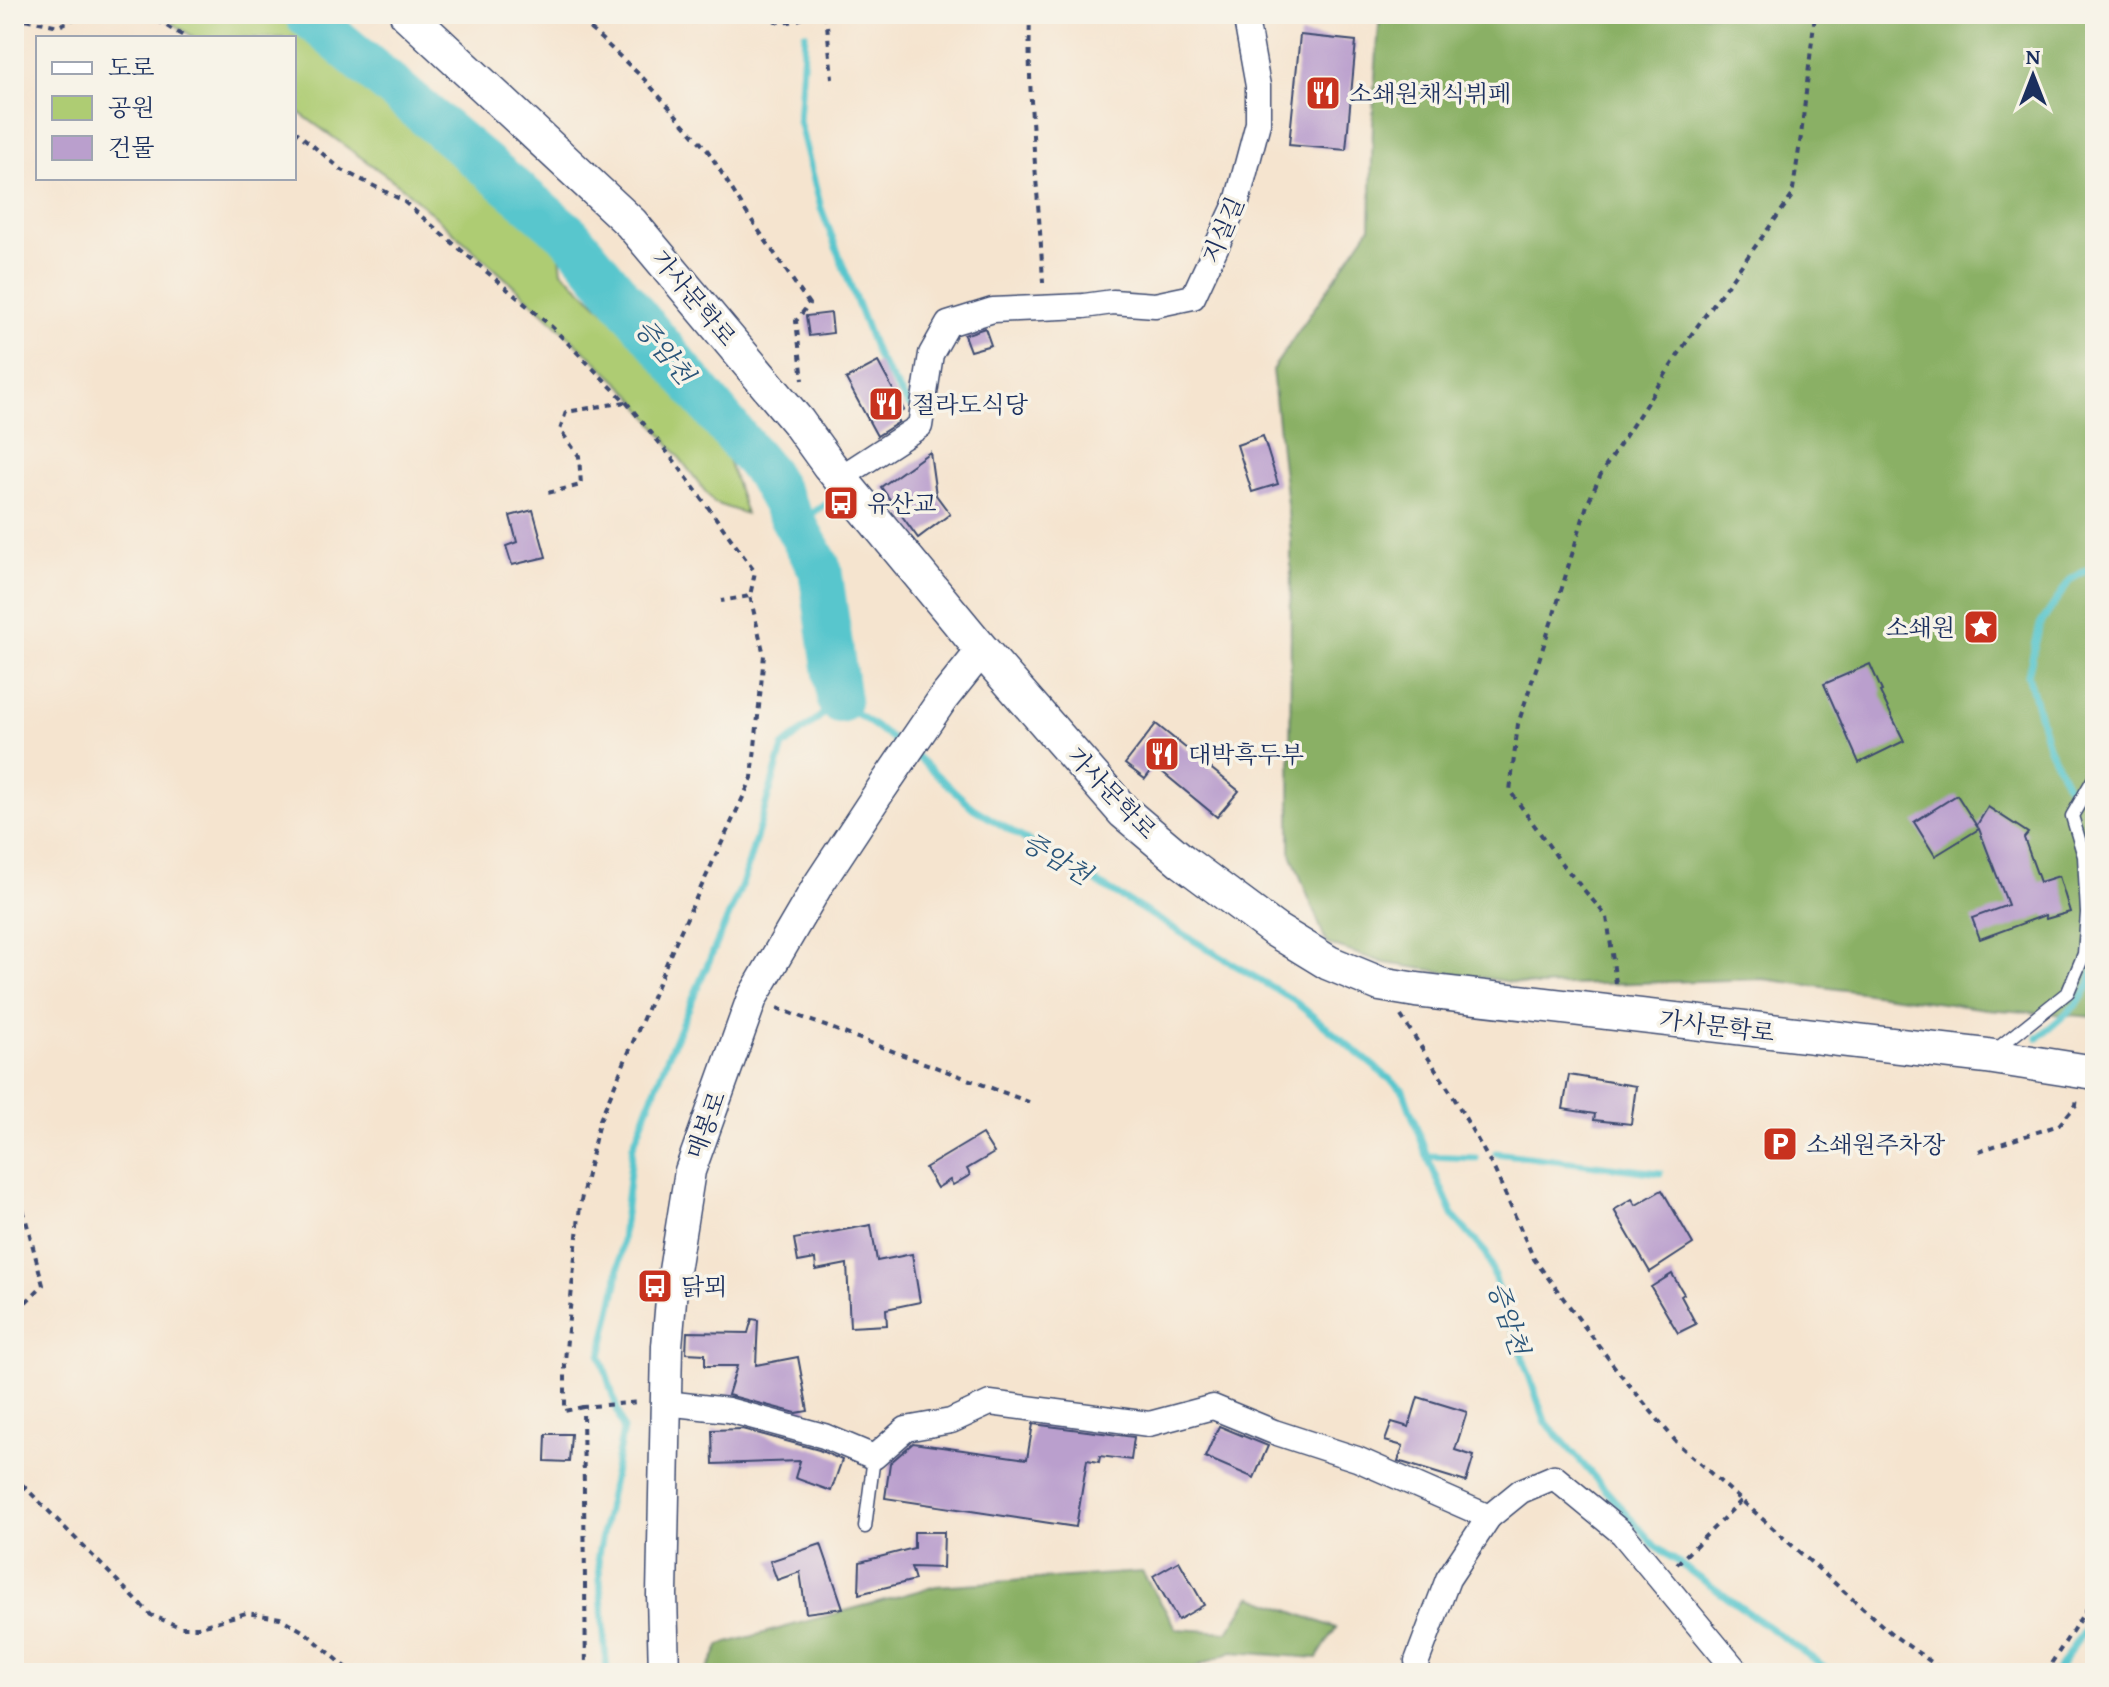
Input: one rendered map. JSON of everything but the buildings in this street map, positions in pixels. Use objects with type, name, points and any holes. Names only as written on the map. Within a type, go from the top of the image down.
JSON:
[{"type":"main road","name":"가사문학로","points":[[407,14],[631,223],[798,422],[840,478],[982,650],[1124,812],[1182,861],[1275,930],[1329,963],[1380,984],[1987,1056],[2088,1072]]},
{"type":"street","name":"지실길","points":[[840,478],[920,426],[931,354],[948,324],[993,310],[1113,302],[1155,305],[1193,297],[1237,202],[1258,123],[1258,86],[1245,14]]},
{"type":"street","name":"매봉로","points":[[664,1673],[657,1402],[690,1171],[752,998],[818,885],[878,794],[942,700],[982,650]]},
{"type":"street","points":[[657,1402],[728,1410],[824,1436],[874,1457],[906,1429],[951,1421],[990,1403],[1149,1424],[1213,1407],[1274,1432],[1357,1459],[1489,1517]]},
{"type":"street","points":[[1417,1661],[1448,1579],[1489,1517],[1521,1491],[1554,1477],[1622,1533],[1738,1673]]},
{"type":"lane","points":[[1987,1056],[2068,992],[2084,954],[2087,913],[2084,856],[2072,816],[2095,776]]},
{"type":"lane","points":[[865,1527],[874,1457]]},
{"type":"path","points":[[14,17],[59,26],[84,14]]},
{"type":"path","points":[[146,14],[184,36]]},
{"type":"path","points":[[571,14],[644,79],[708,151],[809,304],[796,321],[804,388],[798,422]]},
{"type":"path","points":[[764,14],[767,18],[790,23],[812,14]]},
{"type":"path","points":[[826,14],[832,78]]},
{"type":"path","points":[[1030,14],[1029,58],[1041,227],[1043,307]]},
{"type":"path","points":[[1621,1014],[1607,917],[1562,864],[1510,791],[1518,724],[1587,505],[1602,472],[1693,332],[1792,196],[1815,14]]},
{"type":"path","points":[[296,132],[342,170],[402,200],[552,327],[626,402],[676,463],[755,572],[750,596],[764,655],[752,778],[676,941],[599,1122],[580,1205],[565,1360],[565,1411],[657,1402]]},
{"type":"path","points":[[543,494],[581,485],[579,456],[560,430],[566,412],[626,402]]},
{"type":"path","points":[[721,601],[750,596]]},
{"type":"path","points":[[1380,984],[1453,1096],[1495,1171],[1534,1259],[1617,1370],[1678,1444],[1893,1635],[1947,1673]]},
{"type":"path","points":[[752,998],[1029,1102]]},
{"type":"path","points":[[1979,1151],[2059,1125],[2076,1105],[2088,1072]]},
{"type":"path","points":[[14,1175],[43,1285],[14,1314]]},
{"type":"path","points":[[583,1407],[586,1673]]},
{"type":"path","points":[[14,1476],[151,1615],[180,1627],[198,1627],[246,1613],[280,1618],[306,1633],[353,1673]]},
{"type":"path","points":[[1669,1572],[1741,1501]]},
{"type":"path","points":[[2045,1673],[2095,1596]]},
{"type":"green space","points":[[159,14],[287,14],[355,77],[559,248],[562,271],[654,357],[715,420],[746,514],[714,503],[631,394],[530,300],[402,187],[296,110],[296,36],[192,36]]},
{"type":"green space","points":[[1380,14],[2095,14],[2095,1017],[1986,1009],[1763,979],[1537,986],[1385,963],[1327,944],[1290,851],[1291,540],[1272,370],[1370,227],[1374,89]]},
{"type":"green space","points":[[1142,1572],[1177,1629],[1228,1632],[1251,1596],[1336,1628],[1317,1658],[1232,1652],[1181,1673],[706,1673],[720,1645],[936,1586]]},
{"type":"waterway","name":"증암천","points":[[306,14],[570,236],[767,474],[820,569],[839,701]]},
{"type":"waterway","points":[[805,34],[799,121],[821,208],[878,358],[909,405]]},
{"type":"waterway","points":[[795,526],[824,505]]},
{"type":"waterway","points":[[2067,785],[2048,746],[2028,675],[2040,625],[2070,580],[2095,565]]},
{"type":"waterway","points":[[607,1673],[598,1555],[623,1429],[601,1356],[617,1283],[633,1146],[742,885],[783,747],[839,701],[904,747]]},
{"type":"waterway","name":"증암천","points":[[914,754],[973,808],[1293,1000],[1403,1090],[1454,1217],[1486,1253],[1545,1421],[1655,1546],[1833,1673]]},
{"type":"waterway","points":[[2087,827],[2091,835],[2095,872]]},
{"type":"waterway","points":[[2038,1038],[2077,1004],[2090,984],[2095,958]]},
{"type":"waterway","points":[[1496,1153],[1660,1173]]},
{"type":"waterway","points":[[1427,1156],[1476,1158]]},
{"type":"waterway","points":[[2056,1673],[2095,1614]]},
{"type":"place","name":"소쇄원채식뷔페","points":[[1323,93]]},
{"type":"place","name":"절라도식당","points":[[886,404]]},
{"type":"place","name":"유산교","points":[[841,503]]},
{"type":"place","name":"소쇄원","points":[[1981,627]]},
{"type":"place","name":"대박흑두부","points":[[1162,754]]},
{"type":"place","name":"소쇄원주차장","points":[[1780,1144]]},
{"type":"place","name":"닭뫼","points":[[655,1286]]}]
